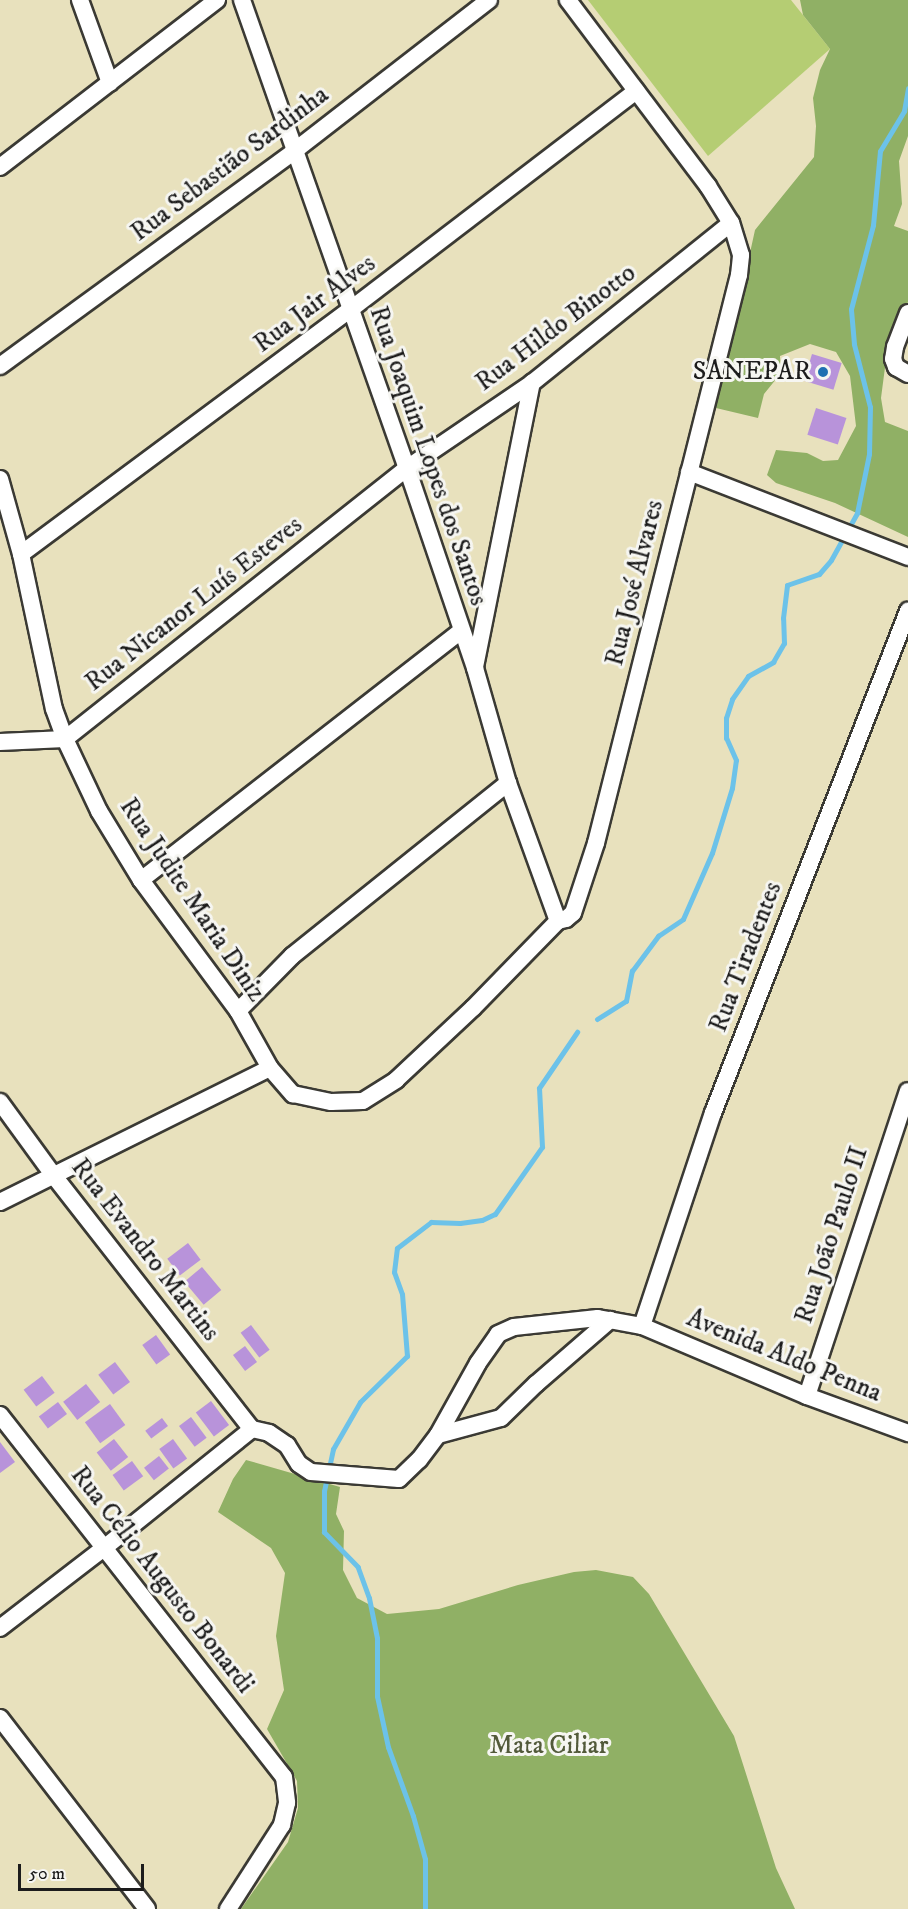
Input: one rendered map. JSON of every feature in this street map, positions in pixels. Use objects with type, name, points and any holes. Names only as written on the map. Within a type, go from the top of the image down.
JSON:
[{"type":"street","points":[[80,0],[110,83]]},
{"type":"street","points":[[0,167],[217,0]]},
{"type":"street","name":"Rua Joaquim Lopes dos Santos","points":[[242,0],[293,152],[351,309],[475,668],[508,783],[562,920]]},
{"type":"street","name":"Rua Sebastião Sardinha","points":[[0,366],[293,152],[489,0]]},
{"type":"street","points":[[567,0],[708,186],[731,223]]},
{"type":"street","name":"Rua Jair Alves","points":[[21,554],[351,309],[636,91]]},
{"type":"street","name":"Rua José Alvares","points":[[331,1102],[363,1101],[396,1080],[573,912],[596,843],[739,275],[741,255],[731,223]]},
{"type":"street","name":"Rua Hildo Binotto","points":[[406,468],[531,383],[731,223]]},
{"type":"street","points":[[905,372],[896,367],[894,353],[908,313]]},
{"type":"street","points":[[475,668],[531,383]]},
{"type":"street","name":"Rua Nicanor Luís Esteves","points":[[65,739],[406,468]]},
{"type":"street","points":[[689,472],[854,538],[908,557]]},
{"type":"street","name":"Rua Judite Maria Diniz","points":[[0,479],[21,554],[54,709],[65,739],[99,811],[141,880],[238,1011],[270,1068],[293,1095],[331,1102]]},
{"type":"street","name":"Rua Tiradentes","points":[[642,1326],[713,1113],[908,611]]},
{"type":"street","points":[[141,880],[461,631]]},
{"type":"street","points":[[0,742],[65,739]]},
{"type":"street","points":[[238,1011],[292,956],[508,783]]},
{"type":"street","points":[[0,1202],[270,1068]]},
{"type":"street","name":"Rua João Paulo II","points":[[807,1396],[908,1090]]},
{"type":"street","name":"Rua Evandro Martins","points":[[0,1102],[54,1176],[252,1429]]},
{"type":"street","name":"Avenida Aldo Penna","points":[[252,1429],[269,1433],[287,1445],[299,1464],[310,1472],[399,1479],[419,1460],[438,1435],[478,1363],[498,1334],[514,1327],[598,1318],[642,1326],[807,1396],[908,1433]]},
{"type":"street","points":[[438,1435],[501,1418],[536,1384],[610,1320]]},
{"type":"street","name":"Rua Célio Augusto Bonardi","points":[[0,1415],[284,1777],[287,1803],[282,1825],[228,1909]]},
{"type":"street","points":[[0,1628],[252,1429]]},
{"type":"street","points":[[0,1718],[147,1909]]},
{"type":"green space","points":[[588,0],[791,0],[830,49],[708,156]]},
{"type":"green space","points":[[800,0],[908,0],[908,136],[899,161],[902,204],[894,226],[908,231],[908,302],[889,337],[881,398],[885,422],[908,431],[908,537],[835,503],[776,483],[767,475],[776,450],[807,453],[823,461],[838,460],[856,426],[850,376],[836,352],[810,344],[780,356],[781,373],[764,394],[758,418],[716,408],[755,230],[814,157],[816,126],[813,98],[820,70],[830,49],[803,15]]},
{"type":"green space","name":"Mata Ciliar","points":[[246,1460],[340,1487],[336,1514],[344,1531],[343,1570],[357,1598],[387,1614],[439,1609],[518,1585],[574,1572],[596,1570],[633,1577],[649,1594],[734,1736],[776,1868],[795,1909],[241,1909],[288,1842],[298,1808],[297,1781],[267,1729],[284,1690],[276,1636],[285,1573],[271,1548],[218,1512],[233,1479]]},
{"type":"building","name":"SANEPAR","points":[[812,354],[842,363],[833,390],[804,381]]},
{"type":"building","points":[[816,408],[846,418],[838,445],[807,435]]},
{"type":"building","points":[[188,1243],[201,1260],[180,1275],[167,1259]]},
{"type":"building","points":[[202,1267],[221,1290],[204,1305],[184,1282]]},
{"type":"building","points":[[251,1325],[270,1350],[259,1358],[241,1333]]},
{"type":"building","points":[[156,1335],[170,1354],[156,1364],[142,1345]]},
{"type":"building","points":[[245,1346],[257,1362],[245,1371],[233,1355]]},
{"type":"building","points":[[115,1362],[130,1382],[113,1395],[98,1375]]},
{"type":"building","points":[[42,1376],[55,1393],[36,1407],[24,1390]]},
{"type":"building","points":[[86,1384],[100,1402],[77,1420],[63,1402]]},
{"type":"building","points":[[211,1401],[229,1425],[214,1436],[196,1412]]},
{"type":"building","points":[[58,1402],[67,1414],[48,1428],[39,1416]]},
{"type":"building","points":[[110,1404],[125,1425],[100,1443],[85,1422]]},
{"type":"building","points":[[191,1417],[207,1438],[195,1447],[179,1426]]},
{"type":"building","points":[[162,1418],[168,1426],[151,1439],[145,1431]]},
{"type":"building","points":[[114,1439],[128,1457],[111,1471],[97,1453]]},
{"type":"building","points":[[173,1439],[187,1458],[173,1468],[159,1449]]},
{"type":"building","points":[[0,1442],[15,1462],[0,1473]]},
{"type":"building","points":[[159,1456],[169,1469],[154,1480],[144,1468]]},
{"type":"building","points":[[132,1461],[143,1476],[124,1490],[113,1475]]},
{"type":"waterway","points":[[597,1019],[626,1001],[632,971],[658,936],[683,919],[712,853],[732,788],[736,760],[726,738],[726,718],[732,699],[748,676],[773,662],[784,643],[783,618],[787,585],[819,574],[831,560],[857,513],[869,454],[870,407],[854,344],[851,309],[873,225],[880,151],[904,111],[908,88]]},
{"type":"waterway","points":[[425,1909],[425,1859],[413,1816],[388,1747],[377,1696],[377,1638],[369,1598],[358,1567],[324,1532],[324,1491],[333,1449],[360,1402],[407,1356],[402,1294],[394,1272],[397,1248],[431,1222],[460,1223],[482,1220],[495,1214],[542,1147],[539,1088],[577,1032]]},
{"type":"place","name":"SANEPAR","points":[[823,372]]}]
